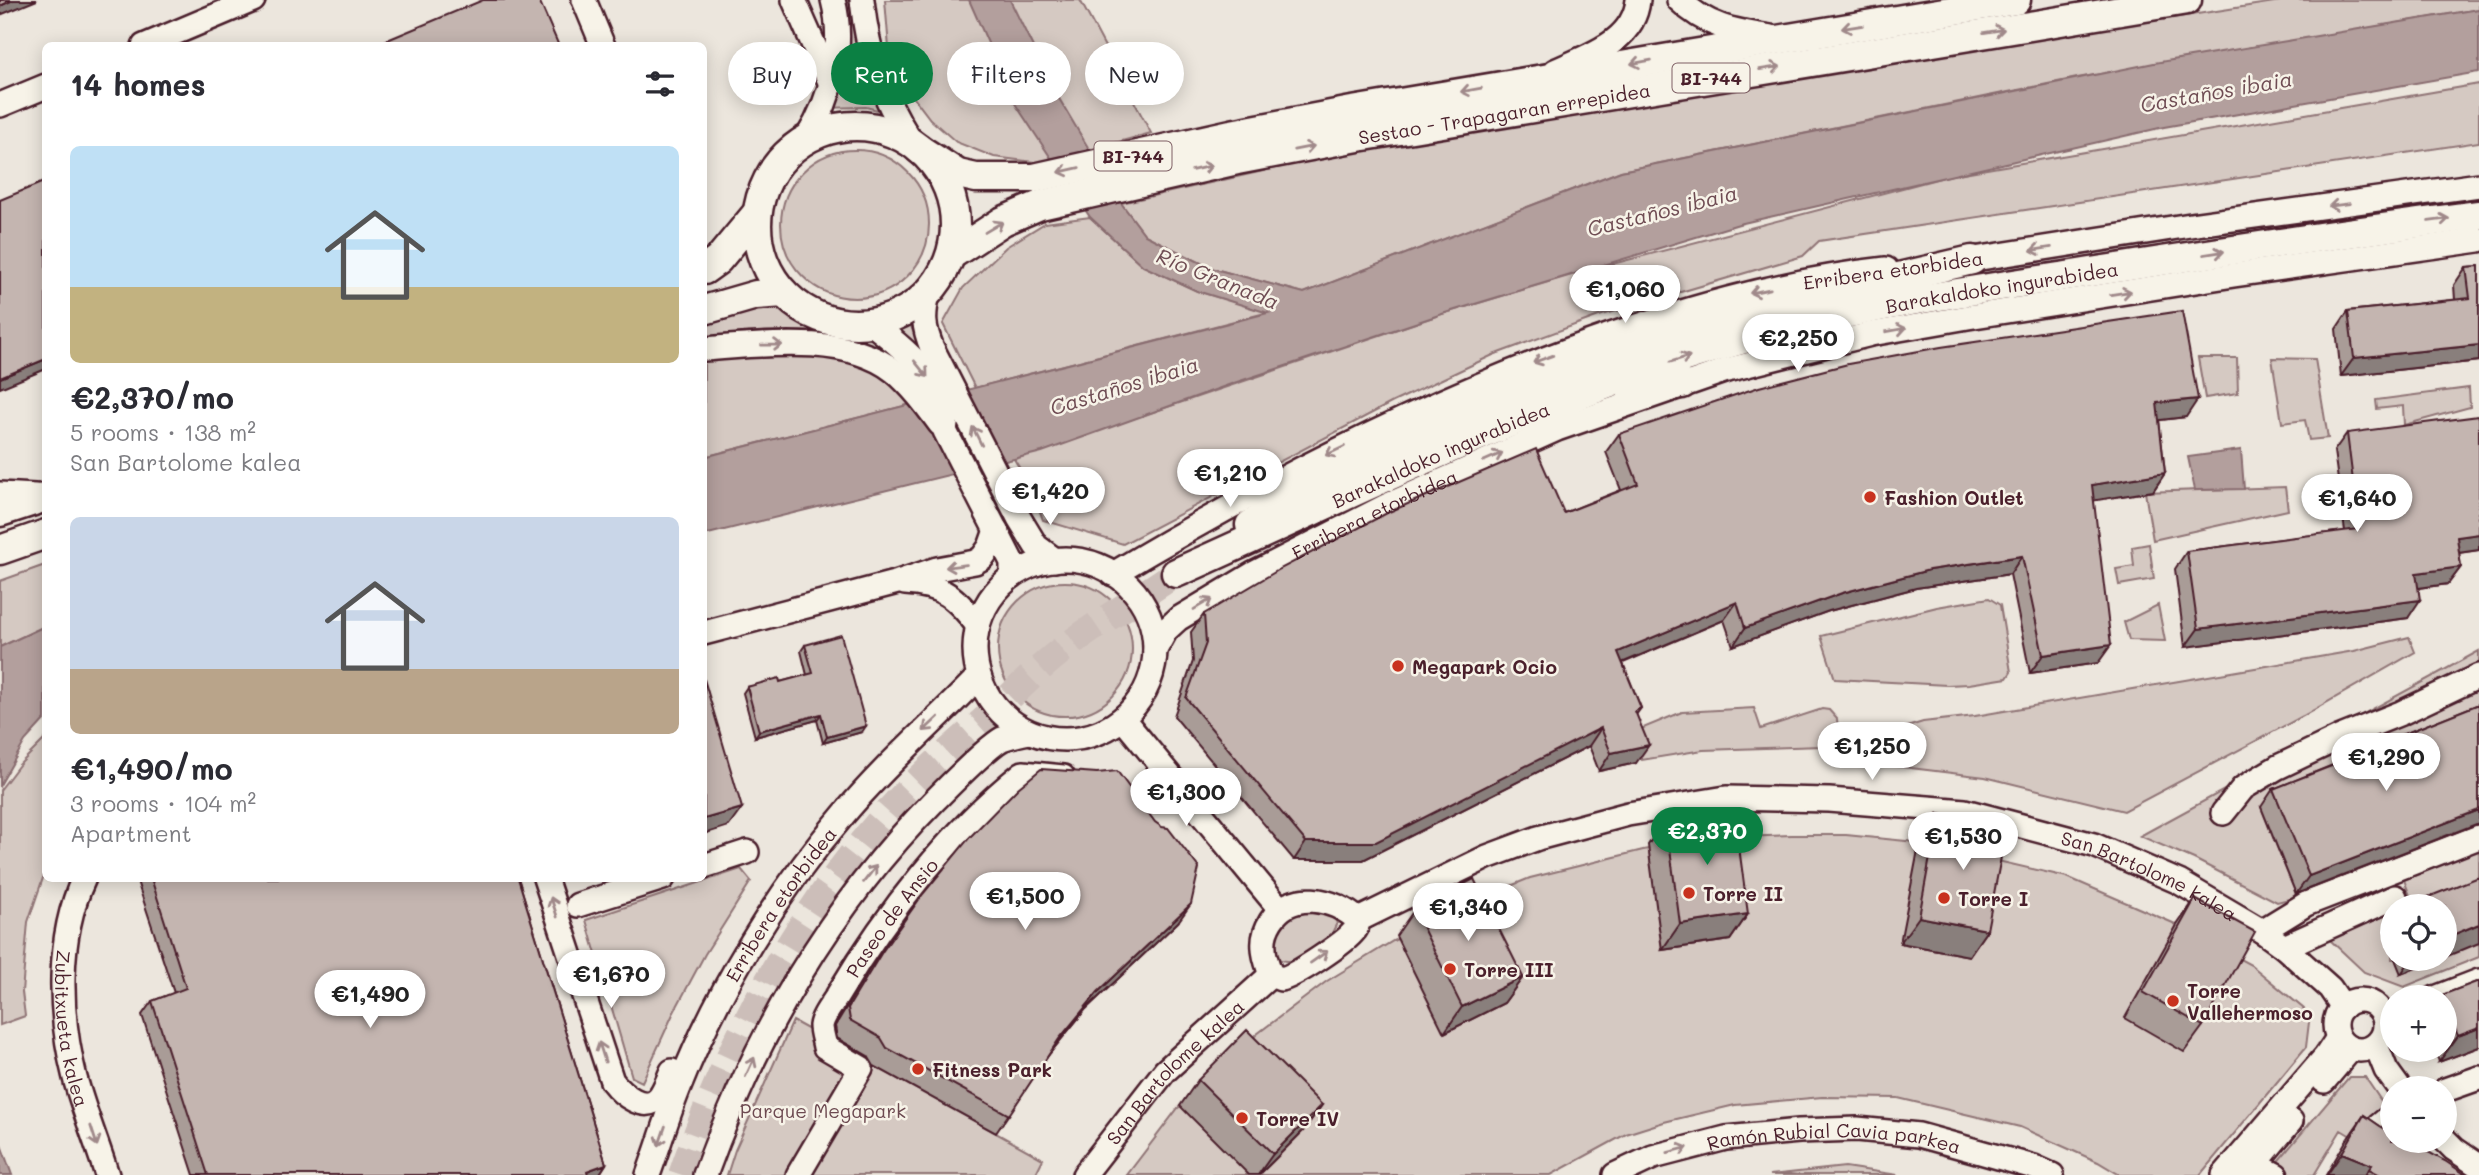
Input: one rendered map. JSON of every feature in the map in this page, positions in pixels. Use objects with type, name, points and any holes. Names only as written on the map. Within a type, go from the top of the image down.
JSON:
[{"type":"main road","name":"Sestao - Trapagaran errepidea","points":[[1234,147],[1538,79],[2016,0]]},
{"type":"main road","name":"Sestao - Trapagaran errepidea","points":[[1234,147],[1358,137],[2187,0]]},
{"type":"main road","name":"BI-744","points":[[915,145],[936,165],[947,186],[954,209],[955,232],[951,255],[945,269],[928,293],[905,311],[871,323],[850,324],[830,320],[797,305],[771,275],[762,256],[757,234],[757,213],[763,190],[774,169],[788,152],[807,138],[827,130],[849,126],[892,132],[915,145],[958,174],[1037,191],[1234,147]]},
{"type":"main road","name":"BI-744","points":[[951,255],[1003,221],[1037,191]]},
{"type":"main road","name":"BI-744","points":[[707,268],[718,260],[757,213]]},
{"type":"main road","name":"Barakaldoko ingurabidea","points":[[1972,260],[1731,316],[1574,369],[1454,418],[1311,486],[1176,573],[1539,409],[1750,337],[1849,313],[2102,270],[2479,215]]},
{"type":"main road","points":[[707,309],[756,295],[784,293]]},
{"type":"main road","points":[[1608,384],[1682,384]]},
{"type":"main road","points":[[0,512],[42,497]]},
{"type":"main road","points":[[0,550],[42,535]]},
{"type":"street","points":[[153,42],[253,0]]},
{"type":"street","points":[[584,0],[601,42]]},
{"type":"street","points":[[794,0],[831,84],[819,119],[807,138]]},
{"type":"street","points":[[833,0],[837,16],[836,42]]},
{"type":"street","points":[[862,0],[866,39],[883,94],[915,145]]},
{"type":"street","points":[[1538,79],[1603,49],[1627,31],[1637,13],[1638,0]]},
{"type":"street","points":[[1679,0],[1705,20],[1726,29],[1781,38]]},
{"type":"street","points":[[0,105],[42,88]]},
{"type":"street","name":"Erribera etorbidea","points":[[1113,573],[1297,470],[1375,432],[1513,371],[1603,337],[1725,298],[1833,275],[1972,260],[2479,185]]},
{"type":"street","name":"Erribera etorbidea","points":[[1155,650],[1167,630],[1178,619],[1315,540],[1568,425],[1682,384],[1781,355],[1871,334],[2102,296],[2479,240]]},
{"type":"street","points":[[928,293],[924,330],[1019,518],[1036,546],[1055,560]]},
{"type":"street","points":[[871,323],[895,341],[924,370],[947,411],[945,431]]},
{"type":"street","points":[[707,349],[795,345],[838,348],[865,355],[892,369],[918,393],[945,431],[1012,562],[1012,576]]},
{"type":"street","points":[[0,494],[42,496]]},
{"type":"street","points":[[707,633],[937,569],[975,562],[982,558],[990,547],[996,530]]},
{"type":"street","points":[[1055,560],[1085,562],[1113,573],[1131,588],[1144,606],[1153,628],[1155,650],[1147,688],[1137,704],[1110,728],[1078,739],[1061,740],[1028,732],[1007,718],[990,699],[979,676],[975,643],[978,626],[991,598],[1012,576],[1040,563],[1055,560]]},
{"type":"street","points":[[898,582],[939,588],[954,598],[978,626]]},
{"type":"street","name":"Erribera etorbidea","points":[[648,1175],[680,1084],[712,1014],[767,915],[815,849],[872,782],[979,676]]},
{"type":"street","points":[[2224,813],[2242,788],[2278,767],[2479,676]]},
{"type":"street","points":[[1123,719],[1280,909]]},
{"type":"street","points":[[705,1175],[722,1129],[758,1051],[816,948],[851,898],[886,853],[950,785],[1002,739],[1028,732]]},
{"type":"street","name":"Paseo de Ansio","points":[[798,1175],[861,1068],[825,1047],[821,1025],[848,978],[893,912],[938,857],[995,796],[1023,773],[1085,777]]},
{"type":"street","name":"San Bartolome kalea","points":[[1084,1175],[1165,1071],[1271,975],[1280,979],[1294,974],[1346,938],[1357,927],[1358,920],[1487,857],[1538,838],[1628,814],[1726,798],[1829,800],[1965,811],[2094,845],[2179,882],[2262,931],[2330,988],[2343,1007]]},
{"type":"street","points":[[2262,931],[2306,904],[2479,837]]},
{"type":"street","points":[[707,865],[747,852]]},
{"type":"street","name":"Zubitxueta kalea","points":[[83,882],[69,920],[64,968],[67,1037],[75,1078],[107,1175]]},
{"type":"street","points":[[546,882],[611,1081],[626,1095],[642,1103],[657,1100],[661,1094],[701,1007],[736,945],[767,915]]},
{"type":"street","points":[[578,905],[650,882]]},
{"type":"street","points":[[1271,975],[1265,958],[1264,936],[1280,909],[1304,901],[1326,901],[1358,920]]},
{"type":"street","points":[[2284,947],[2380,904]]},
{"type":"street","points":[[2457,990],[2479,981]]},
{"type":"street","points":[[2345,1044],[2334,1022],[2343,1007],[2351,1002],[2368,1002],[2380,1010]]},
{"type":"street","points":[[2224,1175],[2326,1056],[2345,1044],[2368,1049],[2376,1045],[2380,1038]]},
{"type":"street","points":[[2276,1175],[2250,1169],[2345,1044]]},
{"type":"street","points":[[2376,1045],[2390,1076]]},
{"type":"street","points":[[2457,1086],[2479,1078]]},
{"type":"street","points":[[2365,1137],[2380,1125]]},
{"type":"street","name":"Ramón Rubial Cavia parkea","points":[[1615,1175],[1653,1157],[1726,1138],[1857,1129],[1919,1135],[2034,1167],[2052,1175]]},
{"type":"street","points":[[2457,1151],[2479,1166]]},
{"type":"green space","points":[[833,0],[862,0],[873,42],[831,42],[831,105],[891,105],[893,114],[866,107],[818,108]]},
{"type":"green space","points":[[885,0],[1080,0],[1102,42],[1085,42],[1085,105],[1136,105],[1151,133],[1042,163],[994,157],[956,142],[930,119],[919,105],[933,105],[933,42],[888,42]]},
{"type":"green space","points":[[2287,0],[2479,0],[2479,9],[2077,78],[1621,171],[1304,293],[1211,268],[1145,235],[1121,203],[1378,145],[1696,92]]},
{"type":"green space","points":[[2479,84],[2479,142],[1819,241],[1803,256],[1599,316],[1493,355],[1393,402],[1123,544],[1043,520],[1031,487],[1014,459],[1442,314],[1582,272],[1952,175]]},
{"type":"green space","points":[[855,150],[883,156],[907,172],[923,196],[929,224],[923,252],[907,276],[883,292],[855,298],[827,292],[803,276],[787,252],[781,224],[787,196],[803,172],[827,156]]},
{"type":"green space","points":[[1090,217],[1143,266],[1197,291],[1269,312],[975,388],[943,324],[963,288],[1006,247],[1045,223]]},
{"type":"green space","points":[[784,293],[812,313],[841,322],[872,322],[905,311],[939,397],[707,456],[707,309]]},
{"type":"green space","points":[[2198,358],[2237,358],[2238,393],[2205,398]]},
{"type":"green space","points":[[2272,358],[2315,359],[2328,438],[2309,440],[2305,420],[2282,423]]},
{"type":"green space","points":[[2469,388],[2470,407],[2404,425],[2403,406],[2377,409],[2376,400]]},
{"type":"green space","points":[[2285,487],[2288,510],[2153,540],[2145,492]]},
{"type":"green space","points":[[2149,544],[2154,579],[2119,585],[2116,569],[2134,566],[2132,547]]},
{"type":"green space","points":[[42,566],[42,627],[0,647],[0,581]]},
{"type":"green space","points":[[1065,582],[1091,587],[1112,602],[1127,623],[1132,649],[1127,675],[1112,696],[1091,711],[1065,716],[1039,711],[1018,696],[1003,675],[998,649],[1003,623],[1018,602],[1039,587]]},
{"type":"green space","points":[[1989,598],[2000,605],[2011,672],[2007,678],[1947,685],[1835,679],[1821,636],[1937,607]]},
{"type":"green space","points":[[2158,605],[2165,641],[2129,640],[2124,622]]},
{"type":"green space","points":[[2409,637],[2415,652],[2303,716],[2124,811],[1985,777],[1861,762],[1894,731],[1923,722],[1975,716],[2354,651]]},
{"type":"green space","points":[[2479,651],[2479,717],[2354,854],[2261,807],[2297,897],[2277,902],[2194,859],[2140,836]]},
{"type":"green space","points":[[1754,708],[1761,729],[1822,709],[1829,710],[1837,719],[1838,730],[1822,746],[1703,750],[1642,760],[1631,733],[1682,712]]},
{"type":"green space","points":[[42,742],[42,881],[28,922],[22,992],[25,1016],[0,1025],[0,790],[19,765]]},
{"type":"green space","points":[[1846,835],[1916,842],[2067,877],[2173,923],[2251,965],[2310,1014],[2306,1047],[2200,1175],[2120,1175],[2098,1162],[2020,1127],[1898,1098],[1822,1097],[1735,1105],[1664,1122],[1626,1134],[1551,1175],[1127,1175],[1178,1108],[1257,1034],[1327,981],[1393,941],[1483,897],[1530,878],[1643,850],[1712,838]]},
{"type":"green space","points":[[2479,849],[2479,957],[2457,966],[2457,894],[2409,894],[2404,880]]},
{"type":"green space","points":[[741,869],[751,881],[705,954],[673,1014],[642,1082],[632,1077],[586,920]]},
{"type":"green space","points":[[1312,911],[1333,917],[1337,923],[1330,937],[1297,959],[1290,961],[1275,957],[1276,938],[1281,924],[1292,915]]},
{"type":"green space","points":[[2380,918],[2380,971],[2444,971],[2409,985],[2399,985],[2364,972],[2329,939]]},
{"type":"green space","name":"Parque Megapark","points":[[793,1021],[1043,1159],[1035,1175],[727,1175],[735,1150]]},
{"type":"green space","points":[[2349,1077],[2365,1077],[2380,1099],[2380,1153],[2426,1153],[2435,1162],[2416,1175],[2341,1130],[2314,1175],[2288,1175],[2274,1166]]},
{"type":"green space","points":[[1845,1167],[1898,1175],[1770,1175]]},
{"type":"water","points":[[969,0],[1010,0],[1031,42],[988,42]]},
{"type":"water","points":[[2479,9],[2479,72],[2164,127],[1739,224],[1442,314],[1234,383],[1042,452],[707,534],[707,456],[1268,313],[1197,291],[1143,266],[1090,217],[1016,105],[1063,105],[1121,203],[1145,235],[1211,268],[1304,293],[1621,171],[2154,63]]},
{"type":"water","points":[[2241,450],[2244,489],[2195,490],[2188,457]]},
{"type":"water","points":[[42,627],[42,722],[25,741],[0,785],[0,647]]},
{"type":"water","points":[[0,1142],[12,1175],[0,1175]]},
{"type":"building","points":[[0,0],[13,0],[0,6]]},
{"type":"building","points":[[483,0],[539,0],[557,42],[383,42]]},
{"type":"building","points":[[42,183],[42,361],[0,378],[0,200]]},
{"type":"building","points":[[2479,266],[2479,345],[2354,358],[2348,311],[2470,298],[2466,267]]},
{"type":"building","points":[[2182,311],[2198,399],[2157,403],[2165,473],[2092,485],[2111,645],[2043,655],[2022,556],[1929,570],[1842,593],[1745,628],[1737,602],[1618,652],[1641,708],[1635,711],[1649,745],[1611,753],[1601,728],[1376,842],[1306,842],[1186,698],[1206,643],[1204,614],[1280,569],[1389,512],[1536,449],[1564,513],[1638,484],[1619,434],[1759,387],[1848,364],[1941,347]]},
{"type":"building","points":[[2479,416],[2479,534],[2457,537],[2461,567],[2416,573],[2420,600],[2198,629],[2187,551],[2359,529],[2347,433]]},
{"type":"building","points":[[841,635],[866,726],[827,737],[821,714],[759,731],[747,687],[779,678],[780,682],[813,673],[805,645]]},
{"type":"building","points":[[707,689],[742,808],[707,818]]},
{"type":"building","points":[[2479,704],[2479,810],[2309,876],[2273,789]]},
{"type":"building","points":[[1041,769],[1097,773],[1117,771],[1155,822],[1168,828],[1199,868],[1191,904],[1098,992],[1059,1039],[1009,1115],[887,1048],[881,1038],[850,1020],[848,1008],[882,952],[923,894],[969,838],[1018,788]]},
{"type":"building","points":[[1734,810],[1748,914],[1680,924],[1666,819]]},
{"type":"building","points":[[1938,814],[2007,826],[1987,930],[1919,917]]},
{"type":"building","points":[[2479,877],[2479,924],[2457,933],[2457,894],[2436,894]]},
{"type":"building","points":[[1474,879],[1523,977],[1462,1007],[1414,910]]},
{"type":"building","points":[[152,882],[519,882],[606,1164],[587,1171],[588,1175],[208,1175],[152,1001],[186,988]]},
{"type":"building","name":"Torre Vallehermoso","points":[[2195,899],[2255,932],[2203,1026],[2143,992]]},
{"type":"building","points":[[2479,981],[2479,1028],[2458,1036],[2457,1033],[2457,989]]},
{"type":"building","points":[[1247,1030],[1322,1105],[1273,1154],[1198,1080]]},
{"type":"building","points":[[2364,1115],[2380,1126],[2380,1153],[2430,1153],[2466,1175],[2380,1175],[2369,1169],[2372,1165],[2342,1153]]},
{"type":"tunnel","points":[[682,1175],[719,1080],[764,988],[818,902],[880,821],[933,766],[1050,660],[1176,573]]},
{"type":"place","name":"Fashion Outlet","points":[[1870,497]]},
{"type":"place","name":"Megapark Ocio","points":[[1398,666]]},
{"type":"place","name":"Torre II","points":[[1689,893]]},
{"type":"place","name":"Torre I","points":[[1944,898]]},
{"type":"place","name":"Torre III","points":[[1450,969]]},
{"type":"place","name":"Torre Vallehermoso","points":[[2173,1001]]},
{"type":"place","name":"Fitness Park","points":[[918,1069]]},
{"type":"place","name":"Torre IV","points":[[1242,1118]]},
{"type":"water label","name":"Castaños ibaia","points":[[2216,91]]},
{"type":"water label","name":"Castaños ibaia","points":[[1662,210]]},
{"type":"water label","name":"Río Granada","points":[[1218,278]]},
{"type":"water label","name":"Castaños ibaia","points":[[1124,385]]}]
